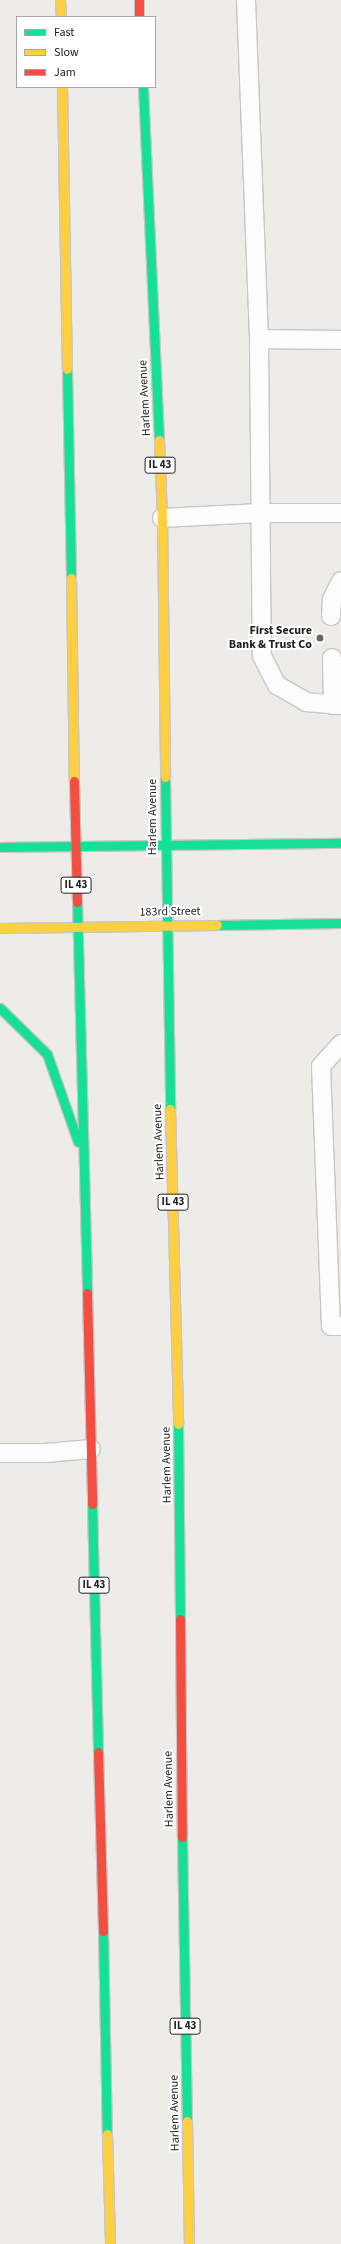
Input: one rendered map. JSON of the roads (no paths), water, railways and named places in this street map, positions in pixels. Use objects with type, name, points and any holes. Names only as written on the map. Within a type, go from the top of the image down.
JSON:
[{"type":"main road","points":[[60,0],[60,16]]},
{"type":"main road","points":[[139,0],[140,16]]},
{"type":"main road","name":"IL 43","points":[[62,88],[75,845],[84,1156],[110,2244]]},
{"type":"main road","name":"Harlem Avenue","points":[[143,88],[162,518],[166,924],[179,1450],[181,1800],[189,2244]]},
{"type":"main road","points":[[0,846],[341,843]]},
{"type":"main road","name":"183rd Street","points":[[0,928],[166,924],[341,923]]},
{"type":"main road","points":[[0,1008],[47,1054],[84,1156]]},
{"type":"lane","points":[[246,0],[259,340],[262,656],[277,685],[306,702],[337,705],[332,658]]},
{"type":"lane","points":[[259,340],[341,340]]},
{"type":"lane","points":[[162,518],[260,513],[341,512]]},
{"type":"lane","points":[[331,616],[332,599],[341,581]]},
{"type":"lane","points":[[341,1044],[321,1066],[331,1326],[341,1326]]},
{"type":"lane","points":[[0,1453],[46,1453],[90,1450]]},
{"type":"place","name":"First Secure Bank & Trust Co","points":[[320,638]]}]
